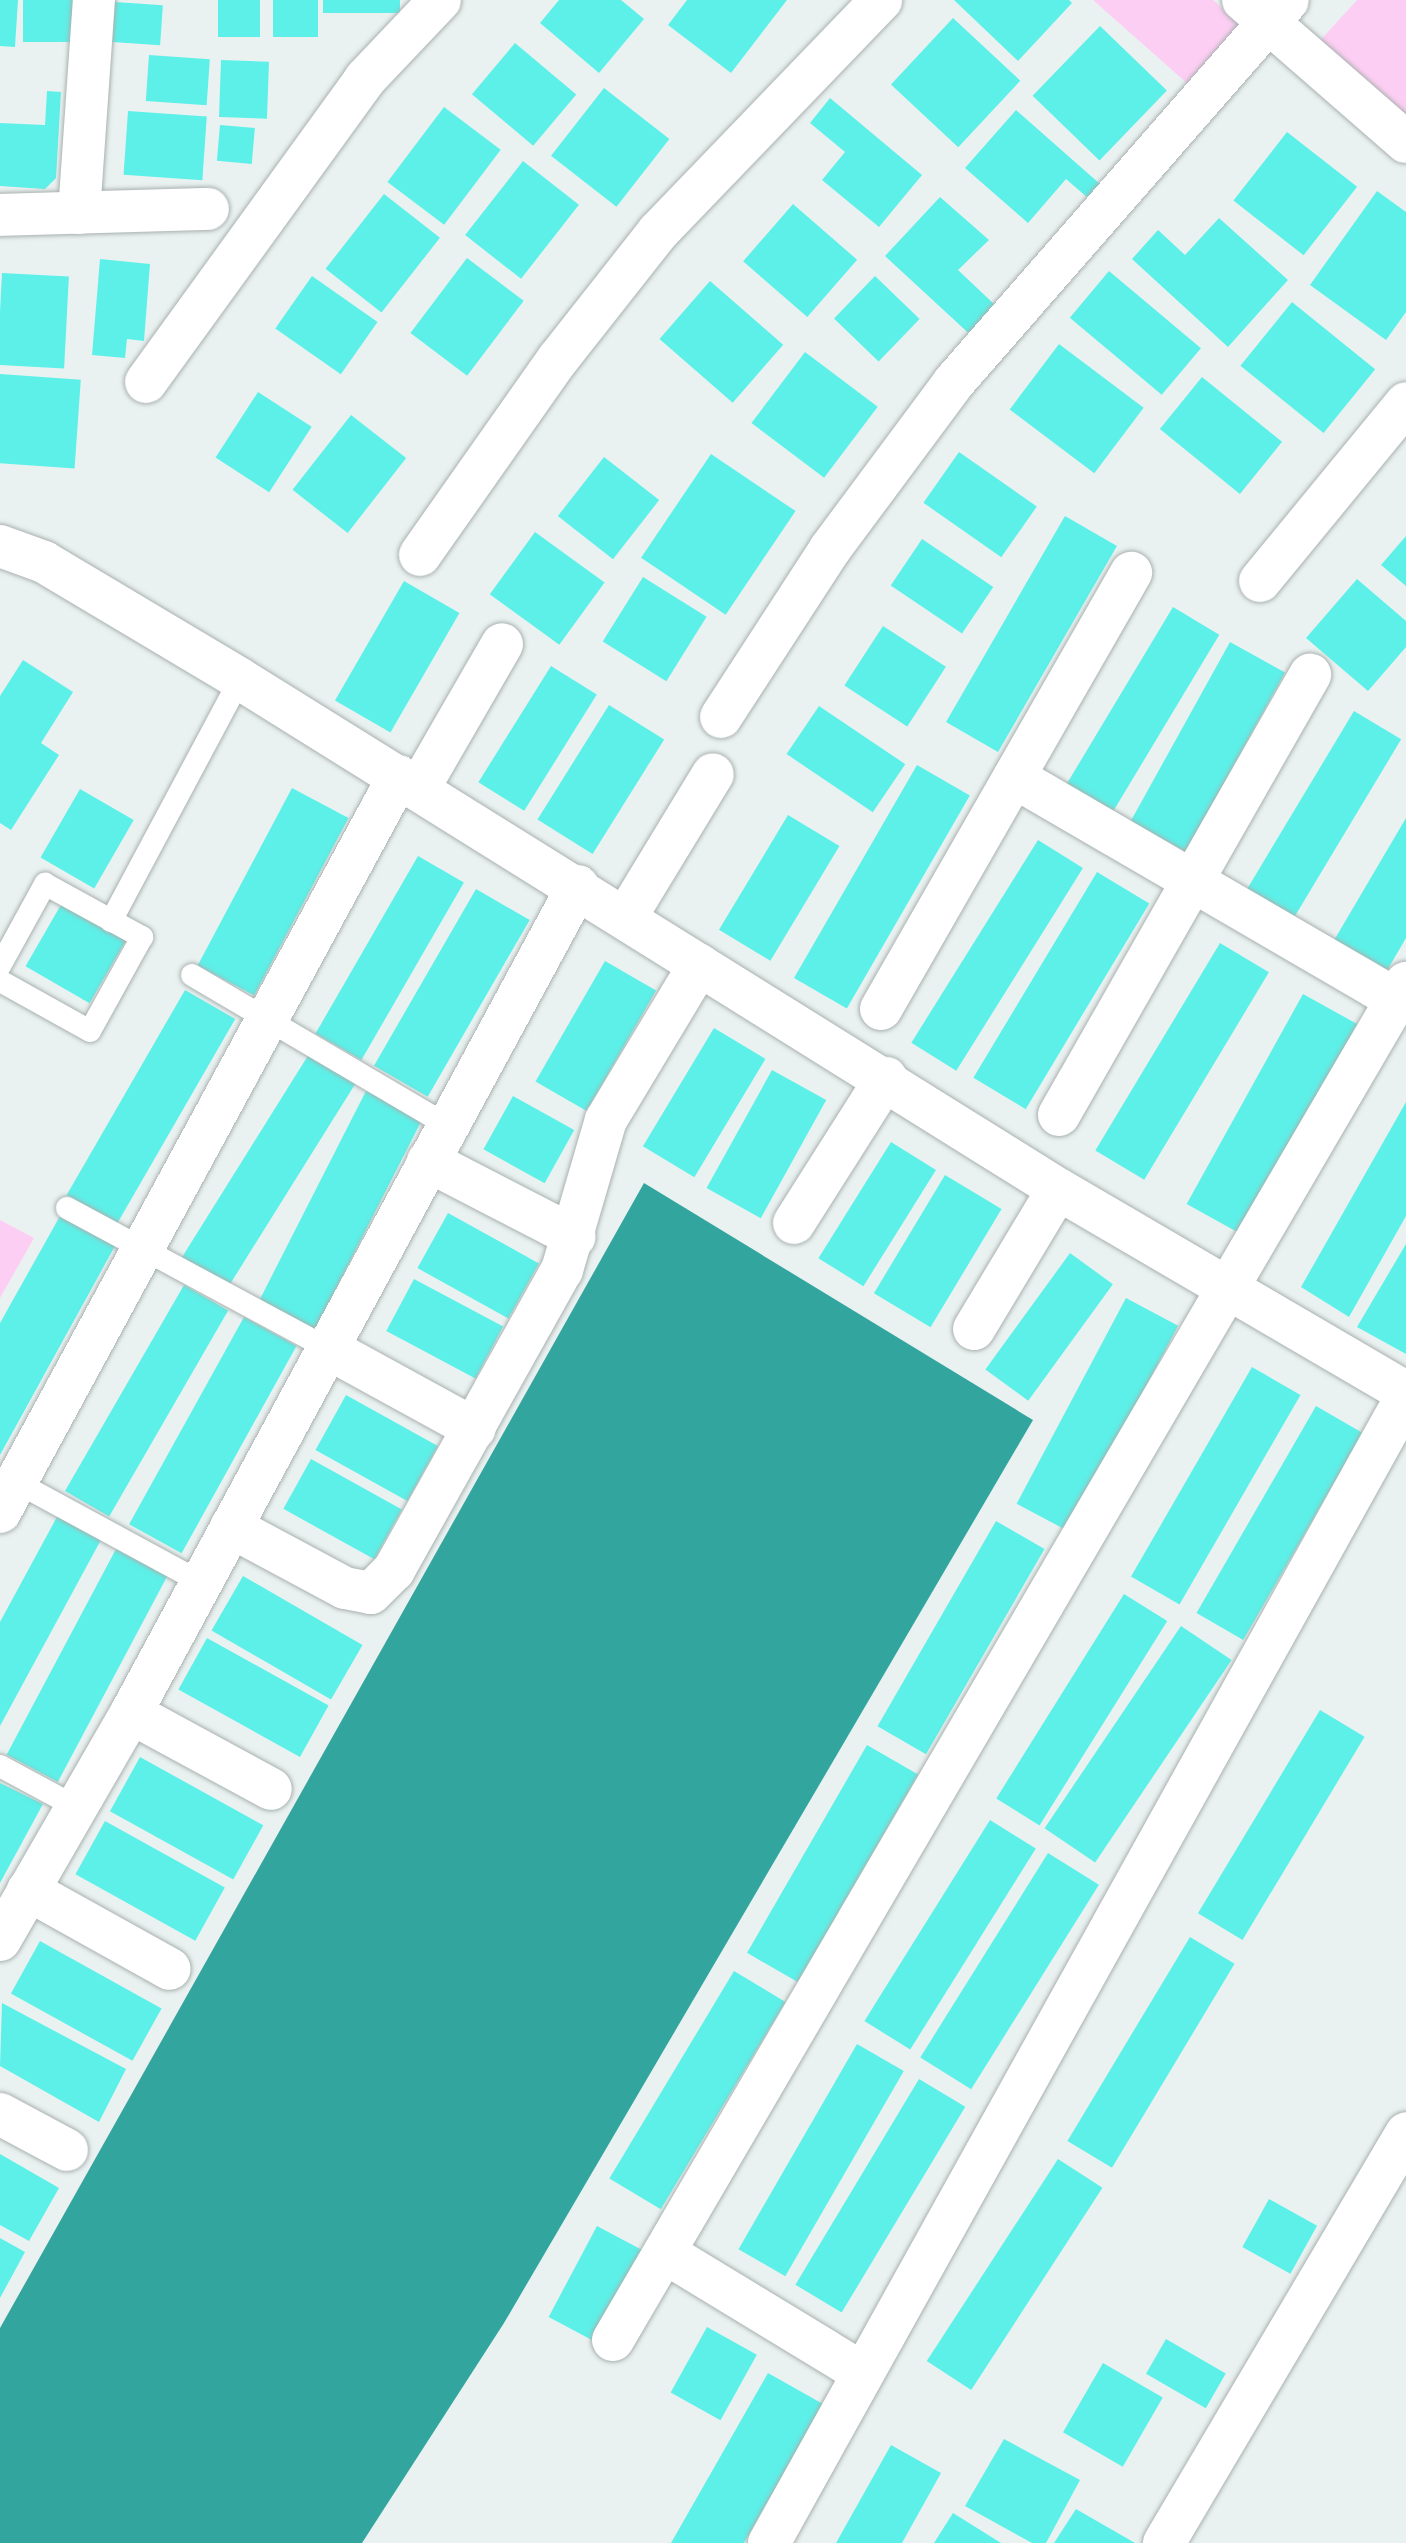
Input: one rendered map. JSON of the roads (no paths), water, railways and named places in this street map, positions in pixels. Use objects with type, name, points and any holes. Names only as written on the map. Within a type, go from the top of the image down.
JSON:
[{"type":"street","points":[[79,213],[94,0]]},
{"type":"street","points":[[146,382],[365,79],[440,0]]},
{"type":"street","points":[[420,555],[558,359],[658,232],[881,0]]},
{"type":"street","points":[[720,717],[830,549],[954,382],[1266,8],[1406,142]]},
{"type":"street","points":[[0,215],[208,209]]},
{"type":"street","points":[[1260,581],[1406,402]]},
{"type":"street","points":[[0,546],[44,562],[240,679],[886,1078],[1058,1189],[1406,1394],[769,2543]]},
{"type":"street","points":[[882,1008],[1131,573]]},
{"type":"street","points":[[5,1489],[145,1250],[269,1020],[409,782],[502,644]]},
{"type":"street","points":[[1059,1115],[1310,676]]},
{"type":"street","points":[[626,917],[713,774]]},
{"type":"street","points":[[613,2340],[667,2254],[1401,991],[1192,881],[1014,777]]},
{"type":"street","points":[[0,1940],[131,1713],[578,886]]},
{"type":"street","points":[[231,1526],[345,1588],[371,1592],[394,1570],[475,1429],[575,1237],[606,1120],[699,965]]},
{"type":"street","points":[[794,1223],[886,1078]]},
{"type":"street","points":[[438,1143],[575,1237]]},
{"type":"street","points":[[974,1329],[1058,1189]]},
{"type":"street","points":[[329,1349],[475,1429]]},
{"type":"street","points":[[131,1713],[270,1789]]},
{"type":"street","points":[[28,1890],[170,1969]]},
{"type":"street","points":[[0,2114],[67,2150]]},
{"type":"street","points":[[1174,2540],[1406,2133]]},
{"type":"street","points":[[667,2254],[861,2372]]},
{"type":"lane","points":[[111,920],[240,679]]},
{"type":"lane","points":[[0,966],[45,884],[142,938],[90,1030],[0,981]]},
{"type":"lane","points":[[192,975],[269,1020],[438,1143]]},
{"type":"lane","points":[[67,1208],[329,1349]]},
{"type":"lane","points":[[5,1489],[202,1583]]},
{"type":"lane","points":[[0,1766],[76,1807]]},
{"type":"water","points":[[644,1183],[1033,1420],[504,2323],[362,2543],[0,2543],[0,2328]]}]
